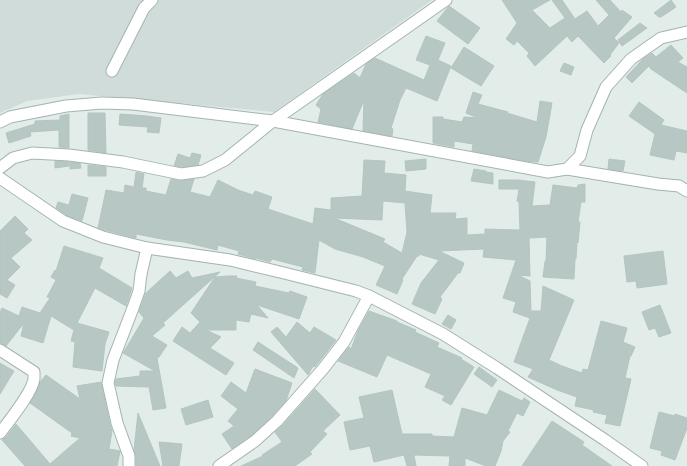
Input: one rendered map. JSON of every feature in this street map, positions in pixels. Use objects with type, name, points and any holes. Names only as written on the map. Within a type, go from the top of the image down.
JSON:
[{"type":"street","points":[[112,71],[144,8],[152,0]]},
{"type":"street","points":[[0,168],[13,158],[32,153],[69,154],[123,162],[181,174],[203,171],[225,160],[273,121],[446,0]]},
{"type":"street","points":[[567,168],[580,156],[587,130],[606,87],[631,59],[661,38],[687,32]]},
{"type":"street","points":[[0,122],[10,117],[66,106],[102,103],[133,104],[273,121],[548,172],[567,168],[658,184],[679,186],[687,191]]},
{"type":"street","points":[[0,178],[63,221],[103,236],[147,248],[230,260],[369,296],[443,334],[498,368],[599,435],[639,465]]},
{"type":"street","points":[[129,466],[129,456],[117,423],[108,384],[113,360],[139,291],[140,274],[147,248]]},
{"type":"street","points":[[219,466],[255,441],[276,421],[322,369],[344,342],[369,296]]},
{"type":"street","points":[[0,350],[34,372],[34,378],[30,390],[0,433]]},
{"type":"shaded area","points":[[0,0],[432,0],[274,112],[79,94],[27,101],[0,113]]},
{"type":"building","points":[[502,0],[550,0],[532,10],[550,28],[565,18],[552,0],[562,0],[575,19],[587,11],[598,26],[609,15],[596,0],[610,0],[621,12],[622,10],[632,17],[614,38],[619,43],[610,55],[611,56],[604,63],[578,36],[572,42],[567,36],[535,66],[527,56],[529,53],[517,41],[514,45],[506,39],[517,23]]},
{"type":"building","points":[[671,0],[676,7],[661,17],[654,13]]},
{"type":"building","points":[[449,6],[480,28],[468,44],[437,21]]},
{"type":"building","points":[[640,23],[647,28],[622,46],[618,40]]},
{"type":"building","points":[[426,36],[445,43],[438,60],[451,66],[437,101],[406,88],[400,100],[391,128],[393,129],[392,136],[363,131],[364,100],[352,129],[318,122],[321,109],[316,105],[323,94],[354,73],[360,78],[366,64],[375,58],[424,80],[430,65],[416,60]]},
{"type":"building","points":[[671,45],[683,58],[678,62],[687,67],[687,93],[651,69],[649,66],[632,83],[626,77],[643,59],[652,53],[656,57]]},
{"type":"building","points":[[464,47],[494,66],[481,86],[451,68]]},
{"type":"building","points":[[564,63],[574,67],[571,75],[560,71]]},
{"type":"building","points":[[473,92],[482,95],[478,104],[537,122],[540,101],[552,103],[546,137],[538,162],[472,151],[473,144],[454,141],[454,147],[433,143],[433,117],[443,117],[443,119],[462,122],[464,117],[478,118],[466,113]]},
{"type":"building","points":[[639,102],[664,120],[661,125],[687,131],[687,153],[676,151],[674,160],[650,155],[655,134],[629,116]]},
{"type":"building","points":[[88,113],[105,113],[106,153],[88,150]]},
{"type":"building","points":[[69,114],[69,148],[59,147],[59,130],[30,132],[31,136],[9,143],[6,133],[35,124],[35,121],[60,120],[60,116]]},
{"type":"building","points":[[120,114],[161,118],[159,133],[147,132],[148,127],[119,125]]},
{"type":"building","points":[[192,153],[201,155],[198,165],[181,167],[174,166],[178,154],[190,158]]},
{"type":"building","points":[[426,159],[426,169],[406,171],[405,161]]},
{"type":"building","points":[[609,159],[625,161],[623,171],[608,169]]},
{"type":"building","points":[[364,160],[385,161],[384,173],[406,175],[405,191],[432,195],[430,213],[456,213],[455,219],[467,218],[467,235],[485,234],[485,229],[520,230],[519,202],[517,201],[519,189],[499,189],[499,180],[535,182],[532,206],[550,205],[553,185],[577,188],[578,185],[585,184],[585,202],[581,202],[578,222],[580,222],[574,279],[543,277],[546,261],[547,237],[529,238],[530,276],[518,275],[530,281],[531,311],[541,311],[543,286],[574,300],[549,360],[582,373],[583,369],[588,370],[601,321],[627,328],[623,342],[635,347],[630,356],[625,378],[631,379],[620,426],[605,423],[607,415],[593,412],[594,410],[575,406],[577,397],[528,377],[533,369],[514,362],[530,318],[513,312],[516,302],[503,298],[516,260],[483,257],[484,249],[439,251],[464,263],[460,273],[458,273],[440,297],[442,299],[435,314],[412,304],[421,283],[439,260],[419,254],[402,279],[403,280],[397,294],[376,285],[385,266],[363,257],[335,249],[319,240],[315,273],[302,270],[303,267],[272,259],[270,262],[255,259],[238,254],[239,251],[218,245],[217,250],[184,242],[136,234],[136,238],[98,228],[106,190],[124,193],[125,185],[134,187],[136,172],[144,174],[142,188],[146,188],[146,191],[166,195],[171,179],[182,181],[194,179],[190,192],[210,197],[218,180],[238,190],[253,195],[255,191],[272,197],[268,209],[313,224],[315,208],[331,210],[331,198],[362,196]],"holes":[[[383,201],[405,203],[407,232],[402,253],[383,242],[385,239],[334,218],[382,220]]]},
{"type":"building","points":[[55,161],[69,162],[69,166],[55,168]]},
{"type":"building","points":[[70,162],[80,163],[81,168],[70,169]]},
{"type":"building","points":[[88,165],[106,167],[106,176],[88,176]]},
{"type":"building","points":[[474,169],[493,173],[493,184],[471,181]]},
{"type":"building","points":[[72,194],[88,198],[82,221],[66,215],[56,208],[58,202],[69,205]]},
{"type":"building","points":[[15,216],[28,229],[24,233],[32,240],[11,258],[20,267],[7,280],[15,285],[7,298],[0,294],[0,231]]},
{"type":"building","points":[[64,246],[103,258],[99,268],[132,288],[126,306],[95,288],[77,323],[109,332],[105,344],[102,371],[73,367],[75,342],[71,341],[74,330],[51,316],[43,343],[21,336],[24,323],[6,346],[0,343],[0,312],[2,308],[19,316],[22,307],[40,313],[50,298],[47,297],[56,280],[51,277],[55,270],[56,271]]},
{"type":"building","points":[[663,251],[667,284],[637,288],[636,281],[627,282],[624,256]]},
{"type":"building","points":[[170,271],[176,278],[188,271],[192,278],[220,272],[163,323],[165,325],[152,336],[167,345],[157,358],[166,408],[153,410],[149,387],[116,386],[115,383],[116,379],[140,376],[140,371],[155,371],[123,353],[144,318],[139,312],[146,293]]},
{"type":"building","points":[[237,276],[236,278],[256,282],[255,286],[289,293],[290,291],[307,297],[299,319],[257,305],[268,318],[251,314],[249,322],[236,320],[236,330],[206,330],[221,337],[210,348],[234,363],[226,375],[173,341],[182,327],[190,333],[200,322],[191,313],[215,277]]},
{"type":"building","points":[[660,305],[671,333],[659,337],[655,328],[649,330],[642,312]]},
{"type":"building","points":[[369,311],[397,321],[416,330],[415,332],[439,343],[437,347],[462,358],[461,359],[474,367],[451,405],[442,400],[445,396],[425,387],[431,374],[387,355],[377,377],[338,361],[349,347],[351,349],[358,331]]},
{"type":"building","points":[[448,315],[456,320],[451,329],[442,324]]},
{"type":"building","points":[[297,322],[310,333],[314,327],[336,340],[315,367],[313,366],[308,375],[271,332],[277,327],[286,337]]},
{"type":"building","points":[[258,342],[298,368],[294,378],[253,350]]},
{"type":"building","points":[[0,363],[14,371],[0,394]]},
{"type":"building","points":[[479,367],[497,380],[492,387],[474,374]]},
{"type":"building","points":[[255,369],[292,383],[286,401],[251,436],[232,449],[222,434],[234,426],[228,421],[238,409],[221,396],[231,382],[246,393]]},
{"type":"building","points":[[46,375],[80,399],[77,386],[101,382],[112,431],[109,449],[120,451],[117,466],[25,466],[2,440],[16,424],[50,464],[80,438],[71,436],[72,433],[30,403],[40,382]]},
{"type":"building","points":[[315,389],[340,415],[323,431],[327,434],[310,452],[312,454],[295,466],[241,466],[263,456],[262,455],[282,442],[275,432]]},
{"type":"building","points":[[392,390],[402,434],[432,434],[432,436],[454,437],[462,408],[487,415],[499,390],[522,401],[524,398],[530,402],[523,416],[517,413],[508,431],[510,432],[503,441],[495,466],[486,466],[465,458],[465,466],[449,466],[450,456],[414,455],[416,466],[407,466],[404,455],[374,462],[370,446],[350,450],[344,422],[364,418],[359,397]]},
{"type":"building","points":[[208,400],[213,417],[186,425],[181,409]]},
{"type":"building","points":[[659,412],[675,416],[675,414],[687,418],[687,428],[675,460],[661,455],[662,451],[650,448]]},
{"type":"building","points":[[138,413],[160,466],[136,466],[136,456],[134,450]]},
{"type":"building","points":[[552,421],[584,442],[582,445],[612,466],[522,466]]},
{"type":"building","points":[[159,442],[182,444],[179,466],[163,466]]}]
